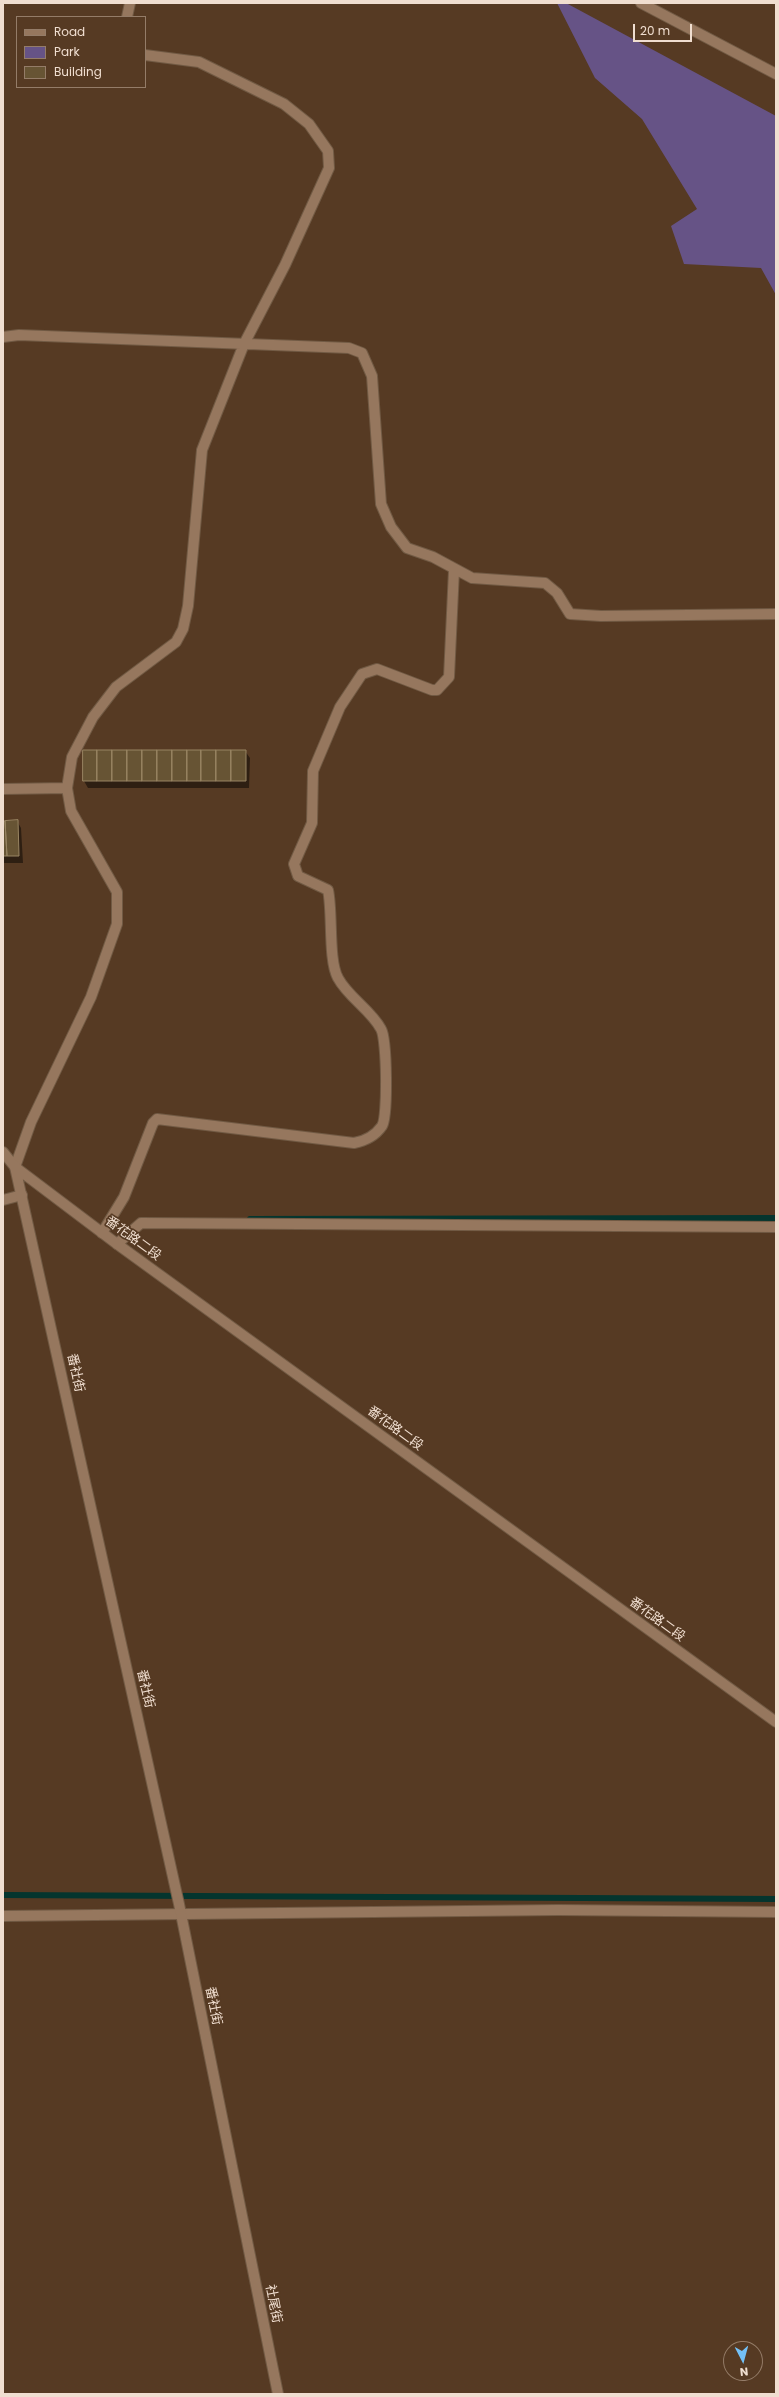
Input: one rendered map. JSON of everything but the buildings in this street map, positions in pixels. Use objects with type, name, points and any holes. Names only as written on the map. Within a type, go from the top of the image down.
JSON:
[{"type":"street","points":[[127,16],[130,3]]},
{"type":"street","points":[[641,3],[776,74]]},
{"type":"street","points":[[15,1167],[31,1122],[91,997],[117,924],[117,892],[71,811],[67,788],[72,757],[92,717],[116,687],[176,642],[183,629],[188,606],[202,450],[244,344],[285,264],[329,168],[328,151],[308,124],[284,104],[199,62],[146,55]]},
{"type":"street","points":[[3,337],[19,335],[349,348],[362,353],[372,376],[381,504],[391,527],[407,548],[433,557],[454,570],[472,578],[546,583],[557,593],[570,614],[601,616],[776,614]]},
{"type":"street","points":[[102,1233],[124,1197],[153,1123],[157,1119],[354,1143],[366,1141],[382,1125],[387,1098],[382,1030],[337,977],[332,948],[331,906],[328,890],[298,876],[294,864],[312,823],[313,771],[340,707],[362,674],[377,669],[432,690],[437,690],[450,677],[454,570]]},
{"type":"street","points":[[3,789],[67,788]]},
{"type":"street","name":"番花路二段","points":[[3,1152],[15,1167],[102,1233],[776,1722]]},
{"type":"street","name":"番社街","points":[[15,1167],[180,1904],[243,2219]]},
{"type":"street","points":[[3,1200],[22,1195]]},
{"type":"street","points":[[117,1244],[141,1223],[776,1227]]},
{"type":"street","points":[[3,1916],[182,1916],[558,1910],[776,1912]]},
{"type":"street","name":"社尾街","points":[[243,2219],[278,2394]]},
{"type":"green space","points":[[557,3],[566,3],[776,116],[776,295],[761,268],[684,264],[671,226],[697,209],[642,119],[595,78]]},
{"type":"waterway","points":[[250,1219],[776,1218]]},
{"type":"waterway","points":[[3,1895],[776,1899]]}]
